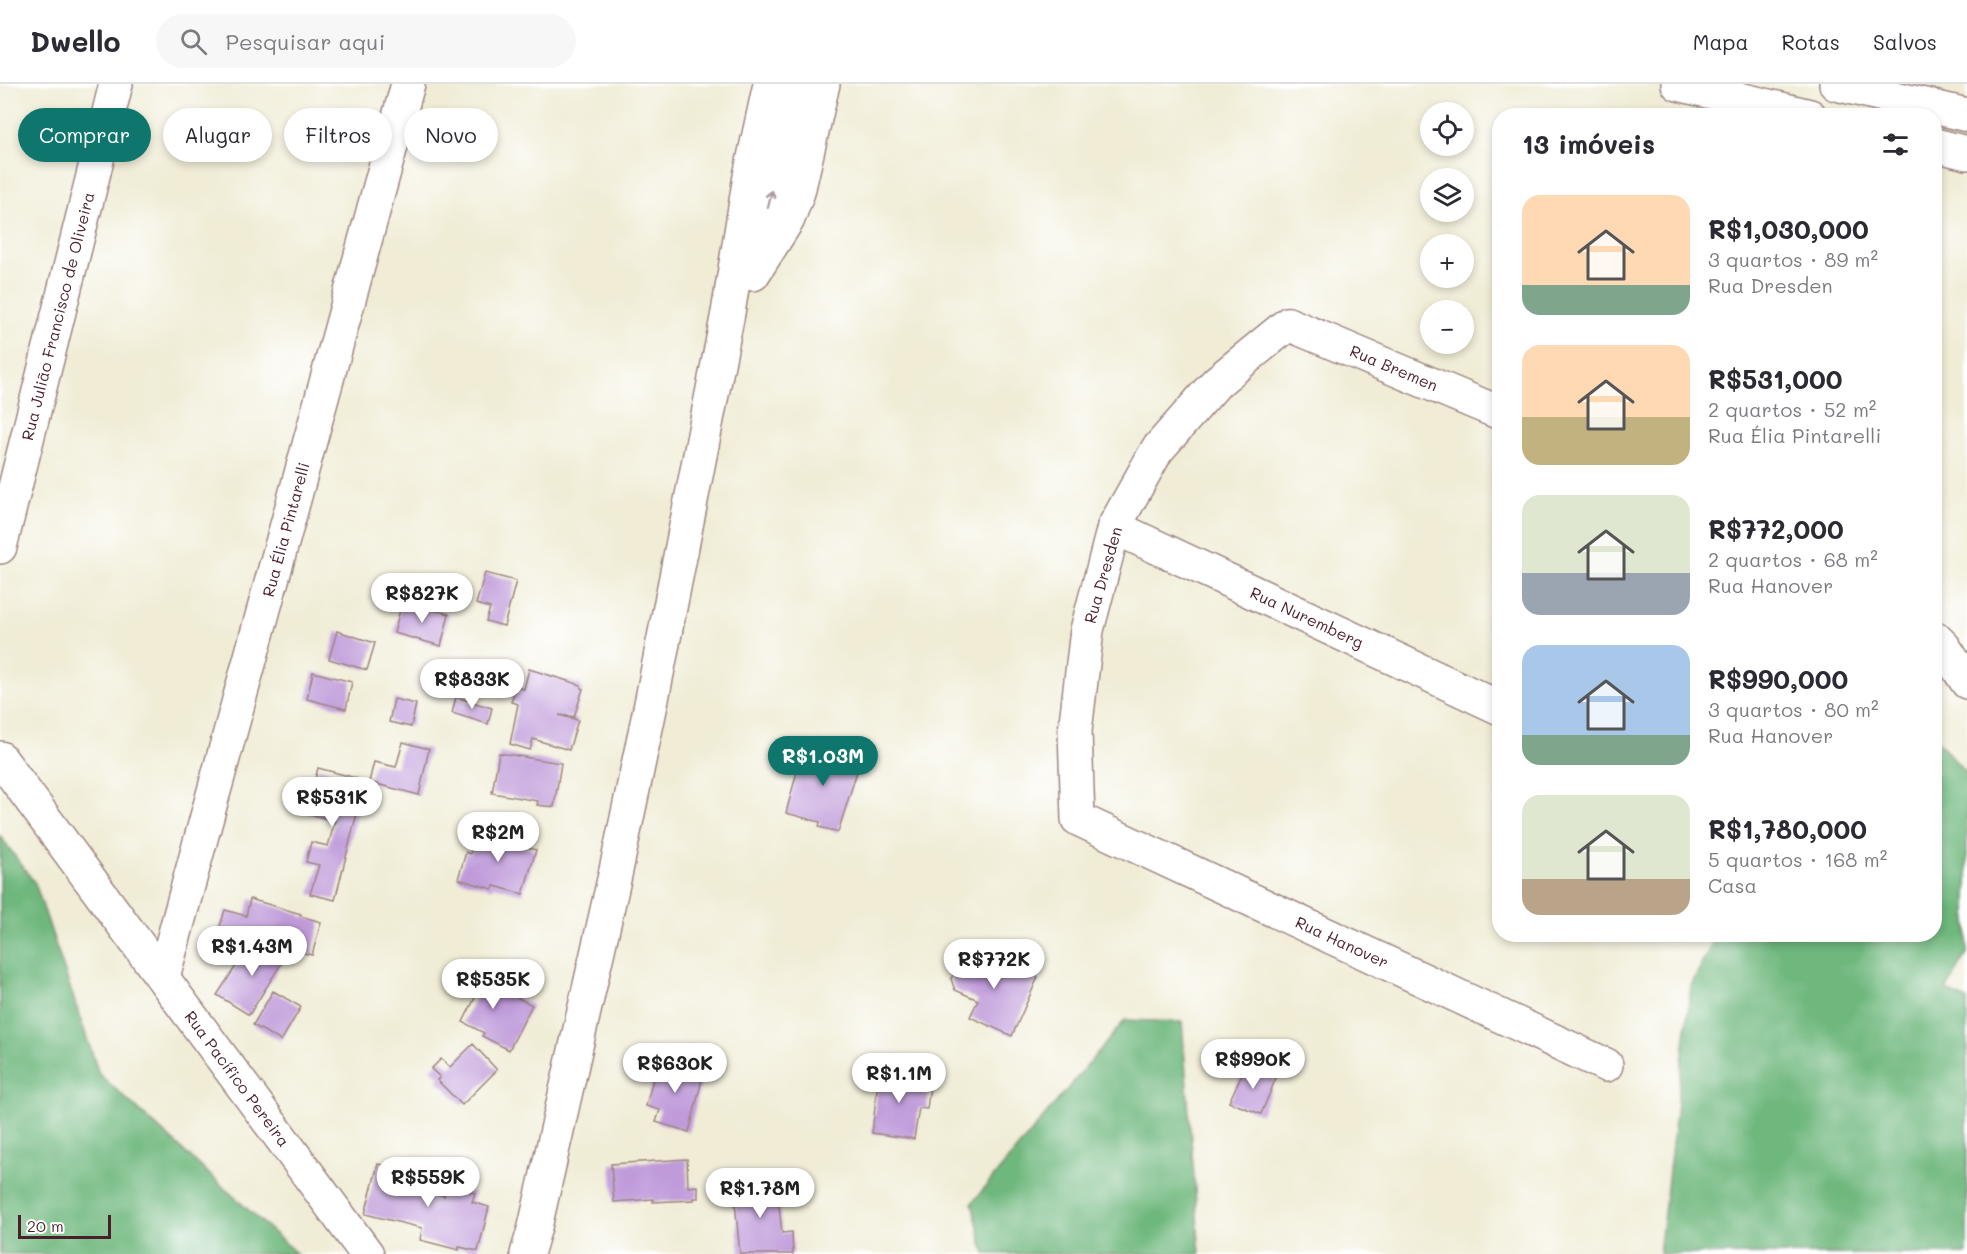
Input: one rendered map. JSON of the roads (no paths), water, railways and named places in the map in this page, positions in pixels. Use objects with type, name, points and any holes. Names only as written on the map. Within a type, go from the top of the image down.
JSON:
[{"type":"street","name":"Rua Julião Francisco de Oliveira","points":[[0,547],[116,84]]},
{"type":"street","name":"Rua Élia Pintarelli","points":[[163,977],[408,84]]},
{"type":"street","points":[[527,1254],[620,853],[728,313],[748,186],[770,84]]},
{"type":"street","points":[[728,313],[765,222],[797,84]]},
{"type":"street","points":[[728,313],[788,219],[798,192],[823,84]]},
{"type":"street","points":[[1678,84],[1777,108]]},
{"type":"street","points":[[1828,108],[1835,84],[1901,108]]},
{"type":"street","points":[[1942,112],[1967,115]]},
{"type":"street","points":[[1942,147],[1967,153]]},
{"type":"street","name":"Rua Bremen","points":[[1288,324],[1492,410]]},
{"type":"street","name":"Rua Dresden","points":[[1078,819],[1075,731],[1087,630],[1114,527],[1157,450],[1217,382],[1288,324]]},
{"type":"street","name":"Rua Nuremberg","points":[[1114,527],[1492,704]]},
{"type":"street","points":[[1942,646],[1967,682]]},
{"type":"street","name":"Rua Pacífico Pereira","points":[[0,758],[367,1254]]},
{"type":"street","name":"Rua Hanover","points":[[1078,819],[1606,1065]]}]
